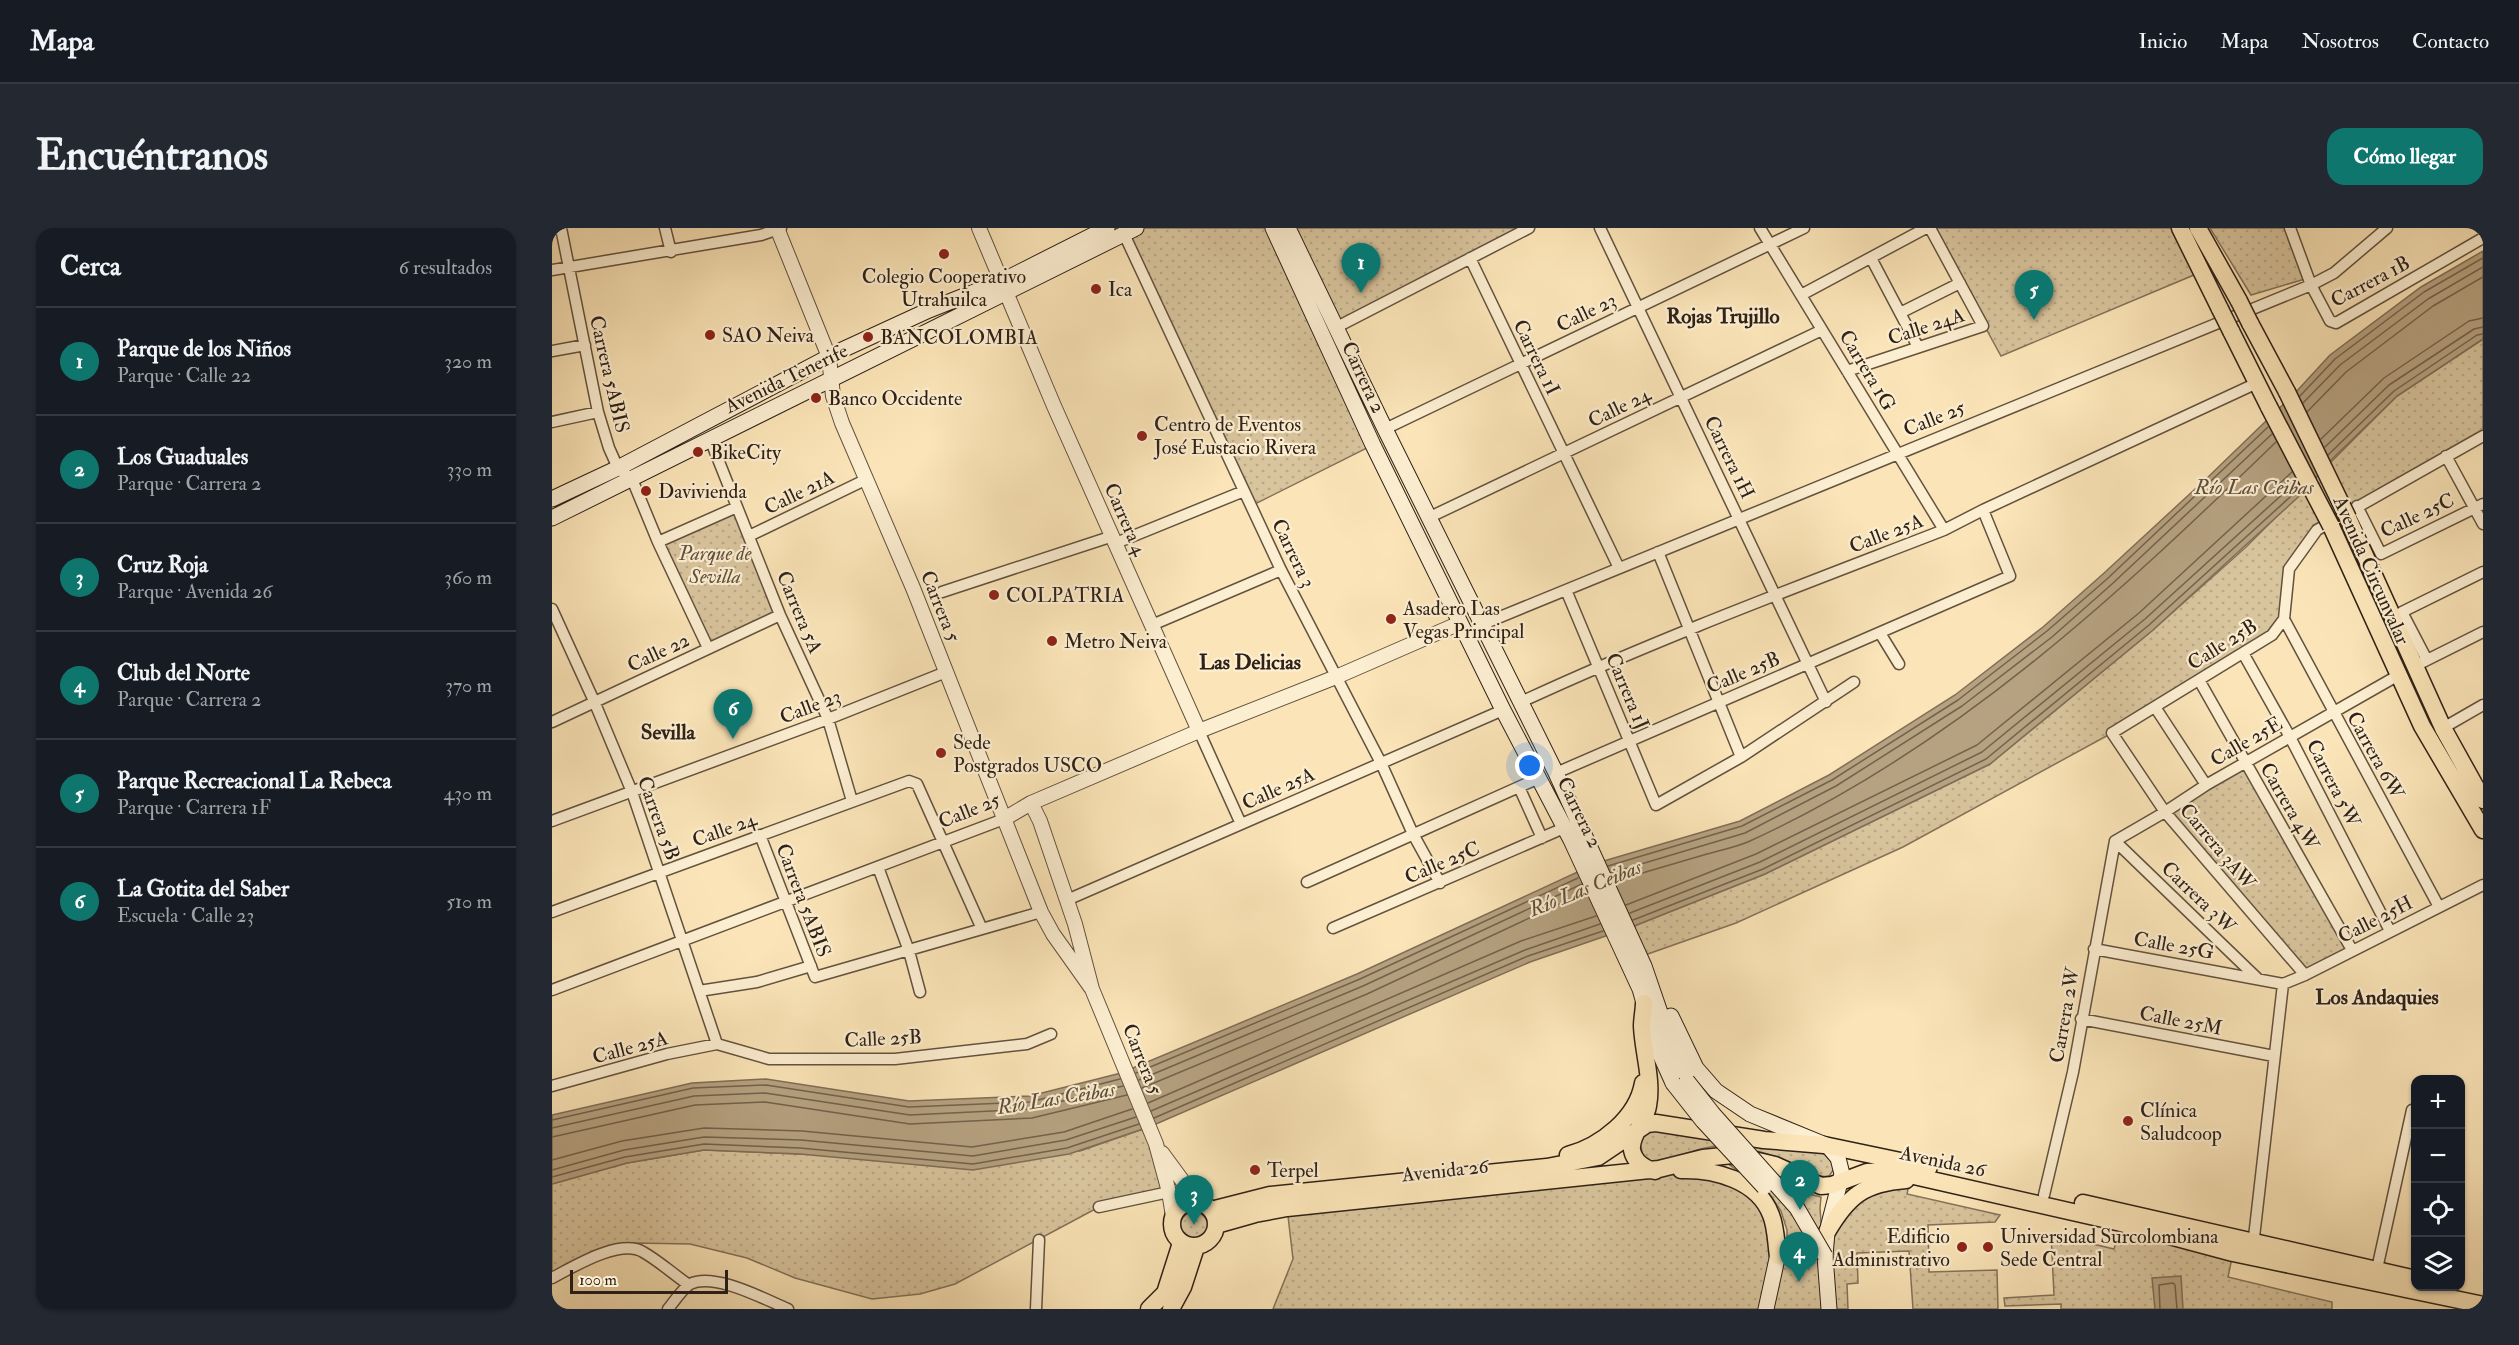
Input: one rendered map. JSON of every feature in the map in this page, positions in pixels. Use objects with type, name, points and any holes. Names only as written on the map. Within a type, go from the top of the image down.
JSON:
[{"type":"main road","name":"Avenida Tenerife","points":[[552,518],[832,378],[1004,287],[1107,228]]},
{"type":"main road","points":[[1259,228],[1288,262]]},
{"type":"main road","name":"Carrera 2","points":[[1273,228],[1373,445],[1503,710],[1644,966],[1647,996]]},
{"type":"main road","name":"Carrera 2","points":[[1288,228],[1384,429],[1556,773],[1573,834],[1676,1059],[1680,1082],[1703,1121],[1764,1187],[1780,1217],[1782,1237],[1766,1309]]},
{"type":"main road","points":[[1293,228],[1304,259]]},
{"type":"main road","name":"Avenida Circunvalar","points":[[2180,228],[2331,526],[2397,676],[2422,726],[2483,830]]},
{"type":"main road","name":"Avenida Circunvalar","points":[[2198,228],[2352,512],[2421,663],[2443,728],[2483,800]]},
{"type":"main road","name":"Avenida Tenerife","points":[[552,499],[618,468],[829,357],[929,310],[1004,287],[1130,231]]},
{"type":"main road","points":[[1778,1256],[1771,1215],[1762,1199],[1745,1185],[1725,1175],[1710,1172],[1649,1170],[1637,1161],[1632,1151],[1634,1140],[1648,1107],[1642,1025],[1647,996],[1663,1003],[1696,1068],[1716,1091],[1750,1114],[1828,1146],[1834,1151],[1841,1166],[1841,1182],[1827,1232],[1825,1256],[1829,1309]]},
{"type":"main road","points":[[1490,1173],[1520,1163],[1574,1154],[1602,1140],[1622,1122],[1638,1100],[1643,1084],[1645,1052]]},
{"type":"main road","name":"Carrera 2","points":[[1680,1082],[1713,1114],[1797,1208],[1825,1256]]},
{"type":"main road","name":"Avenida 26","points":[[1208,1212],[1270,1196],[1582,1162],[1598,1157],[1614,1148],[1647,1124],[1677,1125],[1764,1140],[1828,1146],[2161,1219],[2252,1249],[2377,1269],[2411,1277]]},
{"type":"main road","name":"Avenida 26","points":[[1173,1216],[1183,1205],[1208,1212],[1255,1214],[1287,1208],[1649,1170],[1703,1158],[1732,1155],[1775,1165],[1821,1186],[1881,1170],[1927,1178],[2109,1220],[2252,1249],[2483,1305]]},
{"type":"main road","points":[[1827,1232],[1845,1204],[1868,1187],[1884,1182],[1927,1178]]},
{"type":"main road","points":[[1188,1245],[1209,1241],[1215,1233],[1208,1212]]},
{"type":"main road","points":[[1173,1216],[1172,1231],[1188,1245]]},
{"type":"main road","points":[[1149,1309],[1165,1293],[1188,1245]]},
{"type":"main road","points":[[1171,1309],[1183,1287],[1188,1245]]},
{"type":"main road","points":[[2465,1291],[2483,1295]]},
{"type":"street","name":"Carrera 5ABIS","points":[[561,228],[598,412],[609,448],[618,468],[632,479],[658,542],[708,648]]},
{"type":"street","points":[[664,228],[671,252]]},
{"type":"street","points":[[552,270],[671,252],[761,235],[779,228]]},
{"type":"street","name":"Carrera 5","points":[[779,228],[829,357],[833,396],[865,480],[913,588],[1041,912],[1053,934],[1092,989]]},
{"type":"street","name":"Carrera 4","points":[[979,228],[1054,406],[1241,824]]},
{"type":"street","points":[[1337,327],[1529,228]]},
{"type":"street","name":"Carrera 1H","points":[[1600,228],[1826,702]]},
{"type":"street","name":"Carrera 1G","points":[[1760,228],[1944,530]]},
{"type":"street","name":"Calle 23","points":[[1384,429],[1804,228]]},
{"type":"street","points":[[1801,295],[1928,228],[1960,283],[1900,313]]},
{"type":"street","name":"Carrera 1B","points":[[2290,228],[2311,285],[2331,321],[2336,323],[2483,238]]},
{"type":"street","name":"Calle 25","points":[[1483,624],[2311,285],[2334,273],[2387,228]]},
{"type":"street","name":"Carrera 3","points":[[1130,231],[1281,570],[1381,763],[1413,834],[1440,882]]},
{"type":"street","name":"Carrera 1I","points":[[1470,258],[1619,568]]},
{"type":"street","points":[[1871,258],[1918,347]]},
{"type":"street","name":"Calle 24A","points":[[1847,370],[1983,326],[1960,283]]},
{"type":"street","name":"Calle 24","points":[[1430,517],[1822,330]]},
{"type":"street","points":[[552,351],[585,345]]},
{"type":"street","name":"Calle 25A","points":[[1521,702],[1689,629],[1944,530],[2257,383]]},
{"type":"street","points":[[552,422],[598,412]]},
{"type":"street","name":"Calle 25B","points":[[2112,733],[2272,635],[2284,620],[2289,569],[2317,530],[2483,436]]},
{"type":"street","name":"Carrera 5A","points":[[710,439],[780,615],[828,719],[852,801]]},
{"type":"street","points":[[2446,456],[2479,506],[2483,524]]},
{"type":"street","name":"Calle 21A","points":[[749,536],[865,480]]},
{"type":"street","points":[[942,592],[1114,540],[1244,491]]},
{"type":"street","name":"Calle 25C","points":[[2352,512],[2381,554],[2479,506]]},
{"type":"street","name":"Calle 21A","points":[[658,542],[737,507]]},
{"type":"street","name":"Calle 25B","points":[[1556,773],[2010,576],[1983,510]]},
{"type":"street","points":[[1658,552],[1741,757],[1854,682]]},
{"type":"street","points":[[1152,626],[1281,570]]},
{"type":"street","points":[[2483,572],[2402,612],[2421,663],[2483,632]]},
{"type":"street","name":"Carrera 1J","points":[[1566,590],[1656,805],[1741,757]]},
{"type":"street","name":"Carrera 5B","points":[[552,609],[632,792],[717,1044]]},
{"type":"street","name":"Calle 22","points":[[552,722],[780,615]]},
{"type":"street","name":"Carrera 6W","points":[[2284,620],[2332,713],[2439,907]]},
{"type":"street","name":"Calle 25","points":[[552,988],[1004,819],[1031,803],[1198,731],[1336,677],[1461,623]]},
{"type":"street","points":[[1880,633],[1899,664]]},
{"type":"street","name":"Carrera 5W","points":[[2243,653],[2290,737],[2390,931]]},
{"type":"street","name":"Calle 23","points":[[552,821],[828,719],[946,672]]},
{"type":"street","name":"Calle 25E","points":[[2115,841],[2206,785],[2397,676]]},
{"type":"street","name":"Carrera 4W","points":[[2199,680],[2352,950]]},
{"type":"street","points":[[2443,728],[2483,705]]},
{"type":"street","points":[[2155,706],[2206,785]]},
{"type":"street","name":"Calle 25A","points":[[1067,900],[1503,710]]},
{"type":"street","name":"Carrera 3AW","points":[[2112,733],[2165,812],[2305,975]]},
{"type":"street","points":[[1307,882],[1539,778]]},
{"type":"street","name":"Calle 24","points":[[552,912],[909,780],[917,784],[942,842]]},
{"type":"street","points":[[1520,787],[1542,838]]},
{"type":"street","name":"Carrera 5","points":[[1031,803],[1040,821],[1075,924],[1092,989],[1156,1144],[1173,1216]]},
{"type":"street","name":"Calle 25C","points":[[1333,928],[1542,838],[1573,834]]},
{"type":"street","name":"Carrera 5ABIS","points":[[760,835],[815,977],[909,951]]},
{"type":"street","name":"Carrera 2W","points":[[2044,1195],[2073,1072],[2115,841]]},
{"type":"street","name":"Carrera 3W","points":[[2115,841],[2258,979]]},
{"type":"street","points":[[942,842],[982,929]]},
{"type":"street","points":[[878,867],[909,951],[920,992]]},
{"type":"street","name":"Calle 25H","points":[[2283,984],[2483,885]]},
{"type":"street","points":[[909,951],[1041,912]]},
{"type":"street","points":[[1053,934],[1060,938],[1068,937],[1074,932],[1075,924]]},
{"type":"street","name":"Calle 25G","points":[[2094,949],[2283,984]]},
{"type":"street","points":[[699,991],[757,982],[811,966]]},
{"type":"street","points":[[2252,1249],[2283,984]]},
{"type":"street","name":"Calle 25M","points":[[2081,1019],[2274,1056]]},
{"type":"street","name":"Calle 25B","points":[[717,1044],[769,1059],[895,1059],[1027,1044],[1051,1034]]},
{"type":"street","name":"Calle 25A","points":[[552,1086],[666,1054],[717,1044]]},
{"type":"street","points":[[2377,1269],[2411,1115]]},
{"type":"street","name":"Carrera 5","points":[[1156,1144],[1208,1212]]},
{"type":"street","points":[[1099,1207],[1169,1192]]},
{"type":"street","points":[[1036,1309],[1039,1240]]},
{"type":"street","points":[[552,1278],[591,1256],[618,1249],[641,1250],[689,1285]]},
{"type":"street","points":[[668,1309],[689,1285],[706,1280],[727,1284],[788,1309]]},
{"type":"green space","points":[[1136,228],[1273,228],[1373,445],[1251,506],[1124,234]]},
{"type":"green space","points":[[1288,228],[1528,228],[1337,327]]},
{"type":"green space","points":[[1931,228],[2180,228],[2201,272],[2001,356]]},
{"type":"green space","points":[[2210,228],[2288,228],[2305,279],[2251,295]]},
{"type":"green space","points":[[2483,339],[2483,437],[2330,521],[2289,569],[2284,619],[2272,635],[2112,733],[1903,847],[1736,923],[1642,956],[1629,928],[1765,874],[1990,764],[2153,630],[2245,548],[2397,396]]},
{"type":"green space","name":"Parque de Sevilla","points":[[737,507],[780,615],[708,648],[658,542]]},
{"type":"green space","points":[[2245,763],[2352,949],[2304,973],[2166,809]]},
{"type":"green space","points":[[1149,1127],[1169,1192],[1099,1207],[955,1284],[920,1294],[872,1299],[795,1278],[747,1258],[690,1244],[634,1243],[604,1248],[552,1273],[552,1184],[627,1163],[704,1150],[800,1154],[1080,1151]]},
{"type":"green space","points":[[1658,1129],[1822,1152],[1832,1162],[1834,1169],[1829,1176],[1817,1175],[1766,1154],[1728,1146],[1708,1147],[1652,1162],[1643,1156],[1640,1143],[1644,1133]]},
{"type":"green space","points":[[1728,1164],[1771,1174],[1809,1194],[1821,1197],[1823,1252],[1852,1200],[1911,1175],[1907,1194],[2000,1215],[1995,1222],[1928,1225],[1929,1272],[1997,1270],[1998,1309],[1913,1309],[1909,1251],[1857,1253],[1858,1283],[1847,1284],[1848,1309],[1273,1309],[1293,1259],[1288,1216],[1691,1170],[1762,1199],[1778,1255],[1787,1243],[1787,1230],[1781,1211],[1769,1193]]},
{"type":"green space","points":[[1194,1212],[1204,1216],[1208,1226],[1204,1236],[1194,1240],[1184,1236],[1180,1226],[1184,1216]]},
{"type":"green space","points":[[2121,1223],[2233,1253],[2228,1277],[2332,1302],[2332,1309],[2061,1309],[2061,1304],[2005,1306],[2004,1298],[2054,1295],[2051,1234],[2114,1249]]},
{"type":"water","name":"Río Las Ceibas","points":[[2483,251],[2483,339],[2397,396],[2327,464],[2307,489],[2153,630],[1990,764],[1765,874],[1629,928],[1530,962],[1149,1127],[1069,1154],[973,1170],[800,1154],[704,1150],[627,1163],[552,1184],[552,1115],[692,1083],[766,1079],[909,1101],[1030,1096],[1121,1073],[1357,974],[1597,863],[1740,821],[1829,775],[1955,695],[2043,627],[2103,574],[2206,479],[2295,393],[2330,355],[2421,287]]},
{"type":"water","points":[[2181,1276],[2183,1309],[2155,1309],[2152,1278]]},
{"type":"place","name":"Colegio Cooperativo Utrahuilca","points":[[944,254]]},
{"type":"place","name":"Ica","points":[[1096,289]]},
{"type":"place","name":"Parque de los Niños","points":[[1361,293]]},
{"type":"place","name":"Parque Recreacional La Rebeca","points":[[2034,320]]},
{"type":"place","name":"SAO Neiva","points":[[710,335]]},
{"type":"place","name":"BANCOLOMBIA","points":[[868,337]]},
{"type":"place","name":"Banco Occidente","points":[[816,398]]},
{"type":"place","name":"Centro de Eventos José Eustacio Rivera","points":[[1142,436]]},
{"type":"place","name":"BikeCity","points":[[698,452]]},
{"type":"place","name":"Davivienda","points":[[646,491]]},
{"type":"place","name":"COLPATRIA","points":[[994,595]]},
{"type":"place","name":"Asadero Las Vegas Principal","points":[[1391,619]]},
{"type":"place","name":"Metro Neiva","points":[[1052,641]]},
{"type":"place","name":"La Gotita del Saber","points":[[733,739]]},
{"type":"place","name":"Sede Postgrados USCO","points":[[941,753]]},
{"type":"place","name":"Clínica Saludcoop","points":[[2128,1121]]},
{"type":"place","name":"Terpel","points":[[1255,1170]]},
{"type":"place","name":"Los Guaduales","points":[[1800,1210]]},
{"type":"place","name":"Cruz Roja","points":[[1194,1225]]},
{"type":"place","name":"Edificio Administrativo","points":[[1962,1247]]},
{"type":"place","name":"Universidad Surcolombiana Sede Central","points":[[1988,1247]]},
{"type":"place","name":"Club del Norte","points":[[1799,1282]]},
{"type":"district","name":"Rojas Trujillo","points":[[1723,316]]},
{"type":"district","name":"Las Delicias","points":[[1250,662]]},
{"type":"district","name":"Sevilla","points":[[668,732]]},
{"type":"district","name":"Los Andaquies","points":[[2377,997]]}]
